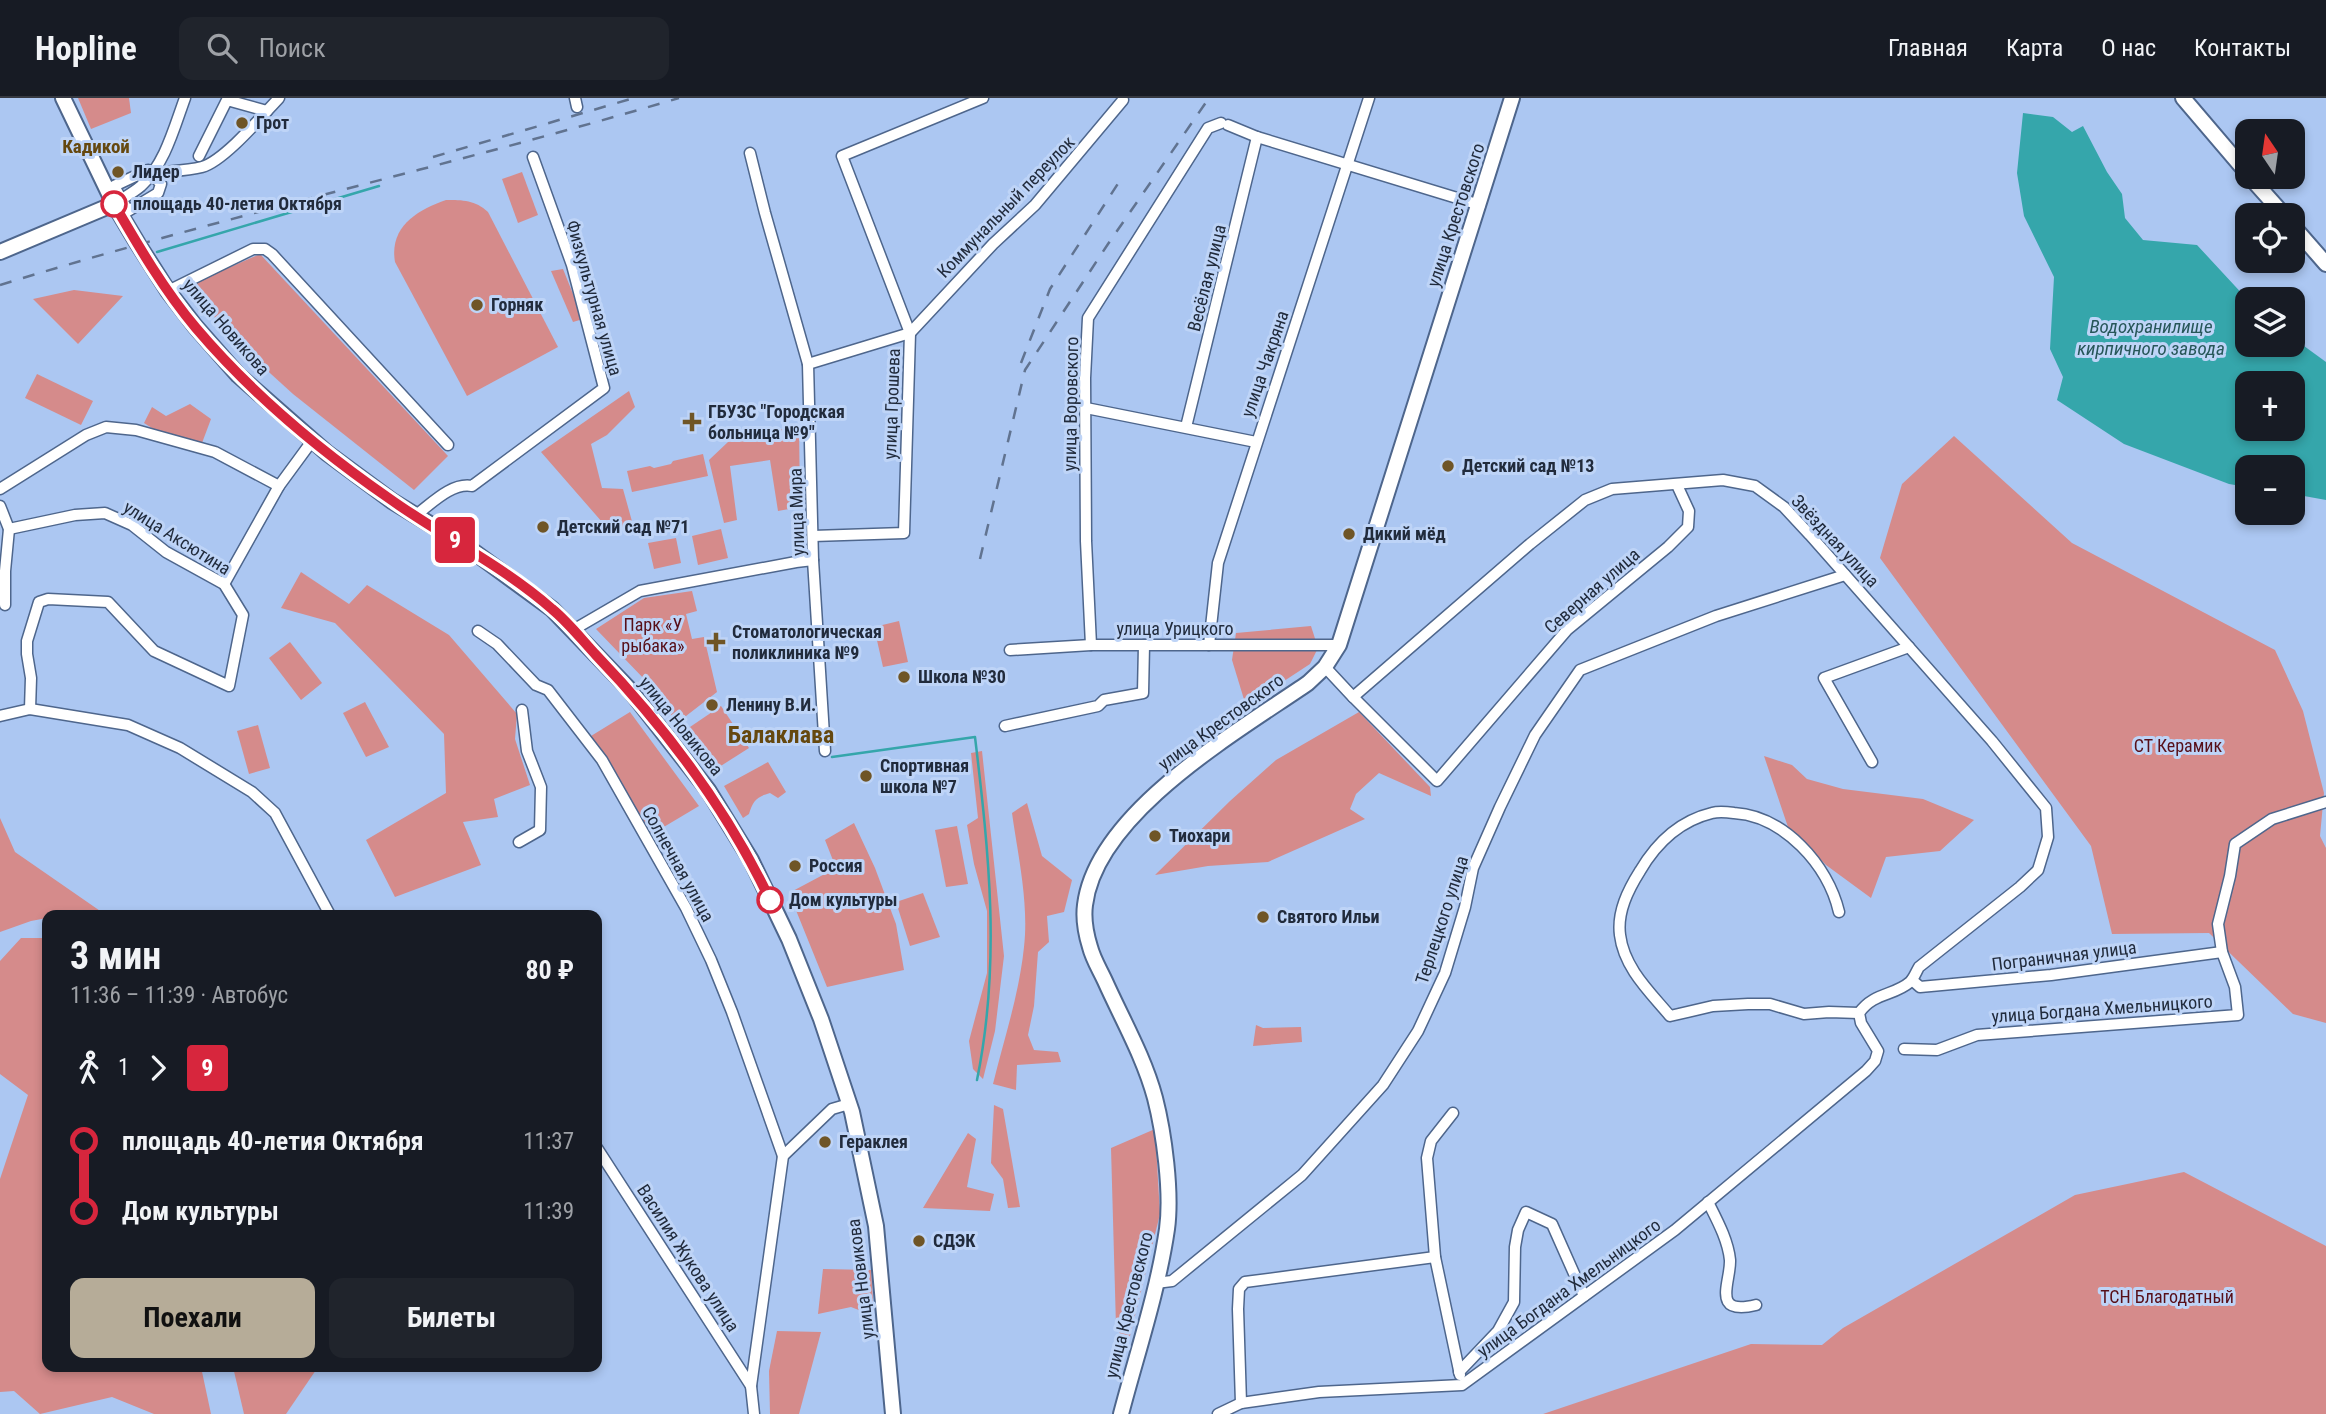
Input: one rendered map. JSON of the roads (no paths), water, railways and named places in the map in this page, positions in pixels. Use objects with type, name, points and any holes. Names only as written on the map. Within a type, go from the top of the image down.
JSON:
[{"type":"main road","name":"улица Новикова","points":[[63,98],[168,291],[238,375],[312,441],[392,501],[466,546],[543,601],[629,689],[708,790],[751,860],[789,939],[821,1019],[849,1104],[876,1226],[893,1414]]},
{"type":"main road","name":"улица Крестовского","points":[[1121,1414],[1156,1283],[1167,1228],[1168,1189],[1155,1098],[1136,1045],[1090,949],[1084,922],[1090,886],[1102,858],[1120,831],[1182,771],[1308,683],[1325,667],[1339,645],[1512,98]]},
{"type":"main road","points":[[2183,98],[2235,159]]},
{"type":"main road","points":[[2261,189],[2273,203]]},
{"type":"main road","points":[[0,252],[118,202]]},
{"type":"main road","points":[[2305,240],[2326,264]]},
{"type":"street","points":[[152,173],[160,184],[158,193],[128,211],[118,202],[140,186],[152,173],[170,140],[185,98]]},
{"type":"street","points":[[152,173],[204,167],[227,150],[279,98]]},
{"type":"street","name":"улица Грошева","points":[[813,536],[904,533],[910,333],[842,156],[983,98]]},
{"type":"street","name":"улица Чакряна","points":[[1209,645],[1218,563],[1349,165],[1368,98]]},
{"type":"street","points":[[200,156],[227,100],[267,111]]},
{"type":"street","name":"Коммунальный переулок","points":[[910,333],[993,244],[1035,205],[1123,100]]},
{"type":"street","name":"улица Воровского","points":[[1091,645],[1086,541],[1088,318],[1208,128],[1224,124],[1257,137]]},
{"type":"street","points":[[1257,137],[1480,205]]},
{"type":"street","name":"Весёлая улица","points":[[1186,427],[1257,137]]},
{"type":"street","name":"улица Мира","points":[[750,153],[808,364],[813,560],[825,751]]},
{"type":"street","name":"Физкультурная улица","points":[[416,515],[446,493],[464,484],[472,486],[604,388],[572,265],[533,157]]},
{"type":"street","points":[[168,291],[253,249],[265,249],[448,444]]},
{"type":"street","points":[[808,364],[910,333]]},
{"type":"street","points":[[1086,408],[1256,442]]},
{"type":"street","points":[[0,489],[86,435],[106,427],[136,430],[215,452],[279,486]]},
{"type":"street","points":[[224,584],[279,486],[312,441]]},
{"type":"street","name":"Звёздная улица","points":[[1353,697],[1585,500],[1612,489],[1723,480],[1755,485],[1784,507],[1992,741],[2046,808],[2048,837],[2038,870],[1919,967],[1912,980]]},
{"type":"street","name":"Северная улица","points":[[1353,697],[1437,781],[1567,630],[1668,547],[1688,527],[1689,511],[1677,485]]},
{"type":"street","points":[[0,506],[9,528],[5,605]]},
{"type":"street","name":"улица Аксютина","points":[[9,528],[75,514],[105,513],[132,526],[166,552],[224,584],[243,615],[229,686],[154,651],[108,602],[48,599],[39,602],[27,642],[31,678],[30,709]]},
{"type":"street","points":[[573,630],[640,591],[813,560]]},
{"type":"street","name":"Терлецкого улица","points":[[1156,1283],[1172,1281],[1302,1175],[1383,1084],[1418,1031],[1445,973],[1465,907],[1473,868],[1500,807],[1535,735],[1580,670],[1716,616],[1845,575]]},
{"type":"street","name":"Солнечная улица","points":[[478,631],[497,644],[536,685],[548,690],[608,772],[686,908],[711,960],[783,1156]]},
{"type":"street","name":"улица Урицкого","points":[[1010,650],[1091,645],[1339,645]]},
{"type":"street","points":[[1005,726],[1098,706],[1104,700],[1143,693],[1144,645]]},
{"type":"street","points":[[1872,762],[1824,678],[1909,647]]},
{"type":"street","points":[[1325,667],[1353,697]]},
{"type":"street","points":[[0,716],[30,709],[128,725],[180,748],[252,792],[275,813],[327,910]]},
{"type":"street","points":[[519,842],[540,830],[541,787],[527,751],[522,710]]},
{"type":"street","name":"улица Богдана Хмельницкого","points":[[1904,1049],[1937,1050],[1977,1035],[2238,1014],[2235,987],[2222,953],[2218,924],[2235,844],[2273,819],[2326,802]]},
{"type":"street","points":[[1839,912],[1835,894],[1820,869],[1797,842],[1778,828],[1748,814],[1715,812],[1683,825],[1653,849],[1624,897],[1619,934],[1625,954],[1638,979],[1670,1016],[1713,1006],[1748,1004],[1770,1004],[1804,1014],[1859,1013],[1866,1004],[1912,980]]},
{"type":"street","name":"Пограничная улица","points":[[1912,980],[1920,987],[2038,977],[2222,953]]},
{"type":"street","name":"улица Богдана Хмельницкого","points":[[1462,1385],[1675,1230],[1866,1071],[1875,1061],[1878,1052],[1861,1023],[1859,1013]]},
{"type":"street","points":[[754,1414],[751,1386],[783,1156],[832,1109],[849,1104]]},
{"type":"street","points":[[1218,1414],[1241,1403],[1319,1392],[1462,1385],[1436,1257],[1427,1158],[1431,1141],[1453,1113]]},
{"type":"street","name":"Василия Жукова улица","points":[[602,1156],[751,1386]]},
{"type":"street","points":[[1708,1202],[1721,1227],[1730,1261],[1726,1297],[1732,1305],[1742,1309],[1756,1305]]},
{"type":"street","points":[[1459,1372],[1497,1331],[1514,1302],[1515,1247],[1518,1230],[1526,1212],[1552,1224],[1584,1296]]},
{"type":"street","points":[[1241,1403],[1238,1308],[1239,1289],[1245,1282],[1436,1257]]},
{"type":"water","name":"Водохранилище кирпичного завода","points":[[2023,113],[2053,117],[2072,132],[2083,126],[2122,194],[2125,218],[2143,240],[2197,245],[2236,287],[2235,357],[2305,357],[2305,347],[2326,362],[2326,500],[2305,496],[2305,455],[2235,455],[2235,485],[2229,484],[2124,444],[2057,400],[2063,377],[2050,349],[2054,277],[2024,216],[2017,173]]},
{"type":"waterway","points":[[157,252],[379,186]]},
{"type":"waterway","points":[[832,757],[975,737],[985,823],[991,950],[989,993],[977,1080]]},
{"type":"railway","points":[[433,157],[634,98]]},
{"type":"railway","points":[[0,285],[169,236],[679,98]]},
{"type":"railway","points":[[980,559],[1025,370],[1209,98]]},
{"type":"railway","points":[[1021,363],[1050,289],[1119,182]]},
{"type":"place","name":"Грот","points":[[242,123]]},
{"type":"place","name":"Лидер","points":[[118,172]]},
{"type":"place","name":"площадь 40-летия Октября","points":[[114,204]]},
{"type":"place","name":"Горняк","points":[[477,305]]},
{"type":"place","name":"ГБУЗС \"Городская больница №9\"","points":[[692,422]]},
{"type":"place","name":"Детский сад №13","points":[[1448,466]]},
{"type":"place","name":"Детский сад №71","points":[[543,527]]},
{"type":"place","name":"Дикий мёд","points":[[1349,534]]},
{"type":"place","name":"Стоматологическая поликлиника №9","points":[[716,642]]},
{"type":"place","name":"Школа №30","points":[[904,677]]},
{"type":"place","name":"Ленину В.И.","points":[[712,705]]},
{"type":"place","name":"Спортивная школа №7","points":[[866,776]]},
{"type":"place","name":"Тиохари","points":[[1155,836]]},
{"type":"place","name":"Россия","points":[[795,866]]},
{"type":"place","name":"Дом культуры","points":[[770,900]]},
{"type":"place","name":"Святого Ильи","points":[[1263,917]]},
{"type":"place","name":"Гераклея","points":[[825,1142]]},
{"type":"place","name":"СДЭК","points":[[919,1241]]},
{"type":"district","name":"Кадикой","points":[[96,146]]},
{"type":"district","name":"Балаклава","points":[[781,735]]},
{"type":"park label","name":"Парк «У рыбака»","points":[[653,635]]},
{"type":"park label","name":"СТ Керамик","points":[[2178,746]]},
{"type":"park label","name":"ТСН Благодатный","points":[[2167,1297]]}]
